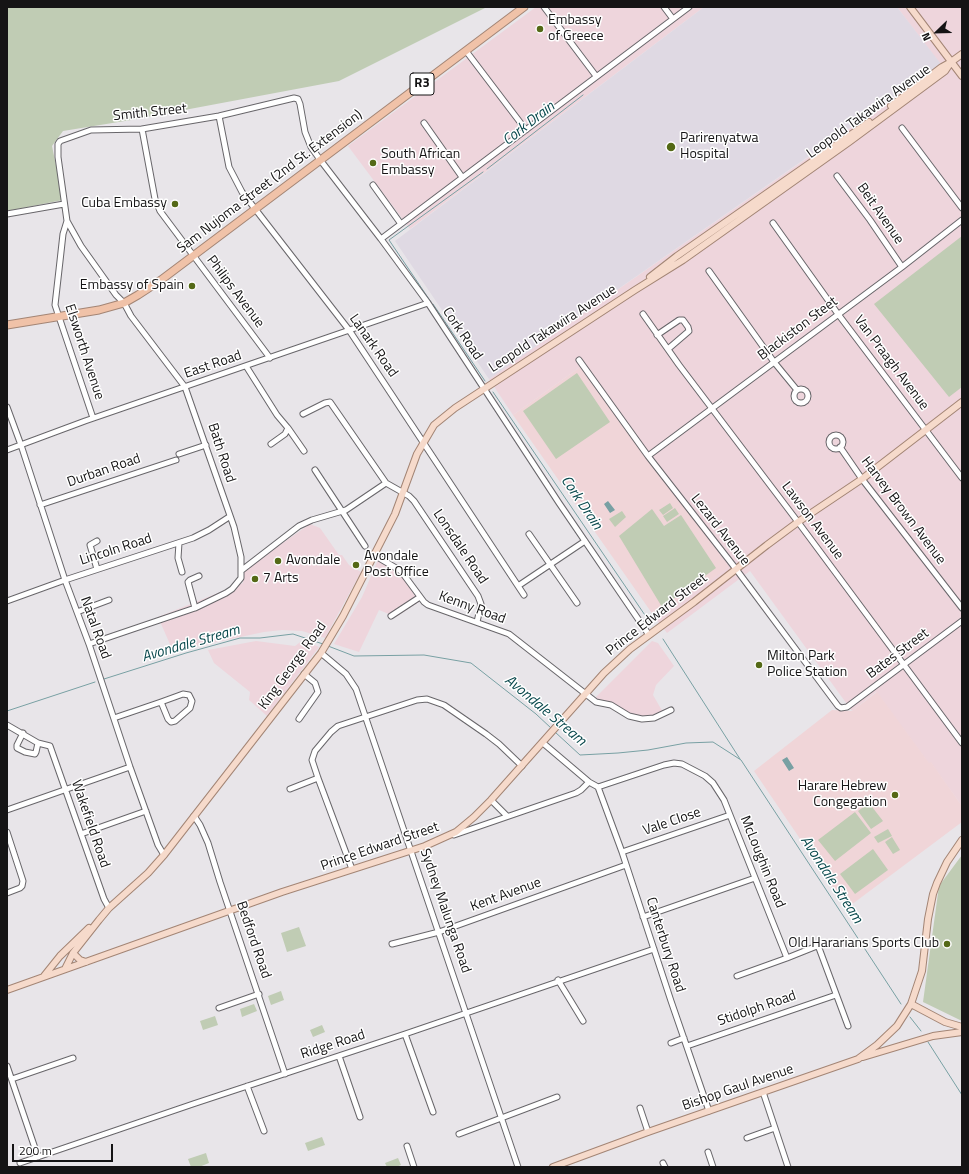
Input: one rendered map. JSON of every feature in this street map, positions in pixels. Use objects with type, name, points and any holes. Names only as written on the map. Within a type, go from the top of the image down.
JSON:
[{"type":"highway","name":"Sam Nujoma Street (2nd St. Extension)","points":[[7,325],[89,312],[124,303],[151,287],[524,7]]},
{"type":"main road","points":[[910,7],[962,76]]},
{"type":"main road","name":"Leopold Takawira Avenue","points":[[484,389],[683,260],[849,142],[945,71],[951,62],[962,54]]},
{"type":"main road","name":"King George Road","points":[[65,969],[73,953],[109,908],[148,873],[164,855],[321,653],[395,514],[404,493],[417,454],[423,442],[434,425],[446,414],[484,389]]},
{"type":"main road","name":"Prince Edward Street","points":[[44,976],[446,838],[464,826],[491,800],[585,694],[630,649],[798,522],[862,479],[962,402]]},
{"type":"main road","name":"Bishop Gaul Avenue","points":[[553,1167],[648,1132],[858,1059],[877,1045],[905,1016],[911,1004],[922,971],[928,919],[933,894],[947,862],[962,840]]},
{"type":"main road","name":"King George Road","points":[[44,976],[60,956],[94,922],[99,920]]},
{"type":"main road","points":[[73,953],[86,962]]},
{"type":"main road","points":[[60,956],[65,969]]},
{"type":"main road","points":[[7,990],[44,976]]},
{"type":"main road","points":[[911,1004],[946,1022],[962,1027]]},
{"type":"main road","points":[[858,1059],[933,1036],[962,1032]]},
{"type":"street","points":[[544,7],[596,76]]},
{"type":"street","points":[[664,7],[673,19]]},
{"type":"street","points":[[381,239],[689,7]]},
{"type":"street","points":[[466,51],[526,130]]},
{"type":"street","name":"Smith Street","points":[[64,204],[57,150],[60,141],[91,130],[142,128],[219,116],[294,98],[298,99],[300,106]]},
{"type":"street","name":"Cork Road","points":[[300,106],[307,137],[320,161],[381,239],[428,303],[649,635]]},
{"type":"street","name":"Lanark Road","points":[[219,116],[229,166],[237,184],[349,330],[524,595]]},
{"type":"street","points":[[424,123],[462,177]]},
{"type":"street","name":"Philips Avenue","points":[[142,128],[156,204],[193,256],[270,358]]},
{"type":"street","points":[[902,128],[962,208]]},
{"type":"street","name":"Beit Avenue","points":[[837,176],[870,220],[902,267]]},
{"type":"street","points":[[373,186],[401,224]]},
{"type":"street","points":[[7,214],[64,204]]},
{"type":"street","name":"Bath Road","points":[[64,204],[67,221],[81,246],[124,303],[131,316],[185,387],[206,444],[229,517],[234,527],[241,557],[242,570]]},
{"type":"street","name":"Blackiston Steet","points":[[648,456],[902,267],[962,220]]},
{"type":"street","name":"Elsworth Avenue","points":[[67,221],[63,234],[55,305],[93,418]]},
{"type":"street","name":"Van Praagh Avenue","points":[[773,223],[838,314],[962,478]]},
{"type":"street","points":[[709,271],[774,362],[797,390]]},
{"type":"street","name":"East Road","points":[[7,450],[93,418],[428,303]]},
{"type":"street","name":"Lawson Avenue","points":[[642,314],[962,743]]},
{"type":"street","points":[[657,335],[679,320],[683,320],[689,331],[668,349]]},
{"type":"street","name":"Lezard Avenue","points":[[579,360],[648,456],[736,569],[838,706],[840,708],[847,706]]},
{"type":"street","points":[[246,366],[304,451]]},
{"type":"street","points":[[89,644],[195,608],[211,601],[232,589],[241,578],[242,570],[303,523],[342,512],[386,483],[330,402],[303,414]]},
{"type":"street","name":"Natal Road","points":[[7,408],[21,445],[65,580],[89,644],[130,767],[158,846],[164,855]]},
{"type":"street","points":[[271,444],[285,434],[288,428]]},
{"type":"street","points":[[179,454],[206,444]]},
{"type":"street","name":"Harvey Brown Avenue","points":[[840,447],[862,479],[962,608]]},
{"type":"street","name":"Durban Road","points":[[40,505],[176,460]]},
{"type":"street","points":[[315,470],[365,546]]},
{"type":"street","name":"Lonsdale Road","points":[[386,483],[410,496],[417,504],[478,596],[480,604],[477,622]]},
{"type":"street","name":"Lincoln Road","points":[[7,601],[97,569],[193,538],[229,517]]},
{"type":"street","points":[[529,534],[577,603]]},
{"type":"street","points":[[97,541],[90,545],[97,569]]},
{"type":"street","points":[[518,586],[585,541]]},
{"type":"street","points":[[179,543],[178,558],[182,572]]},
{"type":"street","name":"Kenny Road","points":[[374,555],[402,571],[420,598],[428,605],[509,634],[596,702],[611,705],[629,716],[642,719],[654,718],[671,710]]},
{"type":"street","points":[[195,608],[188,582],[199,576]]},
{"type":"street","points":[[392,616],[420,598]]},
{"type":"street","points":[[77,612],[109,600]]},
{"type":"street","name":"Bates Street","points":[[847,706],[962,621]]},
{"type":"street","name":"Sydney Malunga Road","points":[[321,653],[341,669],[356,688],[518,1167]]},
{"type":"street","points":[[299,719],[318,692],[315,683],[304,674]]},
{"type":"street","points":[[114,718],[161,702],[186,694],[189,695],[192,701],[190,708],[175,721],[171,722],[168,720],[161,702]]},
{"type":"street","points":[[352,869],[312,760],[315,751],[334,729],[417,700],[428,699],[444,705],[486,734],[522,766]]},
{"type":"street","points":[[7,724],[23,733],[38,742],[35,754],[25,752],[17,748],[23,733]]},
{"type":"street","name":"Wakefield Road","points":[[38,742],[50,746],[104,899],[109,908]]},
{"type":"street","points":[[543,743],[589,782],[598,787]]},
{"type":"street","name":"McLoughin Road","points":[[598,787],[674,763],[682,764],[706,776],[713,783],[724,800],[787,958]]},
{"type":"street","points":[[7,810],[130,767]]},
{"type":"street","points":[[290,789],[318,778]]},
{"type":"street","points":[[446,838],[576,793],[585,787],[589,782]]},
{"type":"street","name":"Canterbury Road","points":[[598,787],[622,852],[709,1111]]},
{"type":"street","points":[[491,800],[507,816]]},
{"type":"street","points":[[81,834],[146,811]]},
{"type":"street","name":"Vale Close","points":[[622,852],[730,815]]},
{"type":"street","name":"Bedford Road","points":[[194,816],[200,825],[208,844],[285,1074]]},
{"type":"street","points":[[7,832],[23,881],[20,888],[7,892]]},
{"type":"street","name":"Kent Avenue","points":[[392,944],[439,932],[626,865]]},
{"type":"street","points":[[643,917],[755,878]]},
{"type":"street","points":[[737,976],[817,946],[821,950],[848,1026]]},
{"type":"street","name":"Ridge Road","points":[[20,1163],[405,1034],[558,980],[654,949]]},
{"type":"street","points":[[558,980],[583,1021]]},
{"type":"street","points":[[219,1008],[258,994]]},
{"type":"street","name":"Stidolph Road","points":[[686,1046],[836,994]]},
{"type":"street","points":[[405,1034],[432,1112]]},
{"type":"street","points":[[672,1042],[684,1038]]},
{"type":"street","points":[[339,1056],[360,1117]]},
{"type":"street","points":[[12,1079],[73,1058]]},
{"type":"street","points":[[7,1066],[38,1157]]},
{"type":"street","points":[[247,1086],[264,1132]]},
{"type":"street","points":[[763,1092],[787,1167]]},
{"type":"street","points":[[459,1134],[557,1097]]},
{"type":"street","points":[[640,1108],[648,1132]]},
{"type":"street","points":[[747,1138],[774,1128]]},
{"type":"street","points":[[407,1146],[414,1167]]},
{"type":"street","points":[[708,1152],[713,1167]]},
{"type":"shaded area","points":[[536,7],[704,7],[410,229],[348,146]]},
{"type":"shaded area","name":"Parirenyatwa Hospital","points":[[704,7],[897,7],[941,64],[489,379],[395,241]]},
{"type":"shaded area","points":[[897,7],[962,7],[962,806],[876,692],[852,711],[750,571],[667,633],[656,619],[728,567],[580,367],[513,415],[489,379],[941,65]]},
{"type":"shaded area","points":[[580,367],[729,567],[656,619],[513,415]]},
{"type":"shaded area","points":[[310,524],[320,528],[339,555],[342,555],[349,565],[361,572],[325,638],[302,631],[282,630],[264,632],[173,651],[158,617],[243,583],[244,570]]},
{"type":"shaded area","points":[[378,560],[400,572],[419,602],[396,617],[379,610],[359,652],[334,644],[362,597]]},
{"type":"shaded area","points":[[303,640],[319,647],[267,716],[249,700],[250,692],[214,663],[208,650],[256,641],[295,646]]},
{"type":"shaded area","points":[[652,641],[658,643],[674,666],[656,685],[653,695],[664,714],[653,720],[629,715],[593,700]]},
{"type":"shaded area","points":[[877,692],[929,763],[931,762],[962,806],[962,822],[847,908],[754,771],[832,710],[852,711]]},
{"type":"green space","points":[[7,7],[487,7],[339,81],[131,120],[63,131],[52,146],[63,200],[7,211]]},
{"type":"green space","points":[[962,236],[962,387],[949,397],[874,304]]},
{"type":"green space","points":[[577,373],[610,422],[556,459],[523,411]]},
{"type":"green space","points":[[670,503],[673,508],[663,515],[659,510]]},
{"type":"green space","points":[[675,508],[679,514],[667,522],[663,516]]},
{"type":"green space","points":[[652,509],[664,526],[681,515],[716,568],[662,607],[619,536]]},
{"type":"green space","points":[[622,511],[626,517],[615,527],[609,519]]},
{"type":"green space","points":[[869,803],[883,821],[871,829],[858,811]]},
{"type":"green space","points":[[855,812],[871,833],[835,861],[818,840]]},
{"type":"green space","points":[[888,829],[892,836],[878,843],[874,837]]},
{"type":"green space","points":[[892,837],[900,850],[893,854],[885,842]]},
{"type":"green space","points":[[873,849],[888,870],[855,894],[840,874]]},
{"type":"green space","name":"Old Hararians Sports Club","points":[[962,855],[962,1021],[923,1002],[939,886]]},
{"type":"green space","points":[[299,927],[306,946],[287,952],[281,933]]},
{"type":"green space","points":[[281,991],[284,1000],[271,1005],[268,996]]},
{"type":"green space","points":[[254,1004],[257,1011],[242,1017],[240,1009]]},
{"type":"green space","points":[[215,1016],[218,1025],[203,1030],[200,1021]]},
{"type":"green space","points":[[322,1025],[325,1032],[313,1037],[310,1030]]},
{"type":"green space","points":[[322,1137],[325,1145],[308,1151],[305,1143]]},
{"type":"green space","points":[[206,1153],[209,1163],[199,1167],[191,1167],[188,1159]]},
{"type":"green space","points":[[398,1158],[401,1165],[396,1167],[387,1167],[385,1163]]},
{"type":"water","points":[[608,501],[615,510],[610,513],[604,504]]},
{"type":"water","points":[[787,757],[794,768],[789,771],[782,760]]},
{"type":"waterway","name":"Cork Drain","points":[[487,169],[583,95]]},
{"type":"waterway","name":"Cork Drain","points":[[431,302],[389,240],[483,172]]},
{"type":"waterway","name":"Cork Drain","points":[[433,304],[485,381]]},
{"type":"waterway","name":"Cork Drain","points":[[493,392],[651,624]]},
{"type":"waterway","name":"Avondale Stream","points":[[104,679],[186,653],[240,638],[260,638],[293,634],[323,644]]},
{"type":"waterway","name":"Cork Drain","points":[[663,639],[740,759]]},
{"type":"waterway","name":"Avondale Stream","points":[[328,646],[354,656],[424,655],[471,663],[536,714],[551,728]]},
{"type":"waterway","name":"Avondale Stream","points":[[7,711],[95,682]]},
{"type":"waterway","name":"Avondale Stream","points":[[555,732],[580,755],[618,753],[648,750],[686,743],[713,742],[741,760],[901,1004]]},
{"type":"waterway","name":"Avondale Stream","points":[[910,1017],[921,1031]]},
{"type":"waterway","name":"Avondale Stream","points":[[928,1042],[962,1095]]},
{"type":"place","name":"Embassy of Greece","points":[[540,29]]},
{"type":"place","name":"Parirenyatwa Hospital","points":[[671,147]]},
{"type":"place","name":"South African Embassy","points":[[373,163]]},
{"type":"place","name":"Cuba Embassy","points":[[175,204]]},
{"type":"place","name":"Embassy of Spain","points":[[192,286]]},
{"type":"place","name":"Avondale","points":[[278,561]]},
{"type":"place","name":"Avondale Post Office","points":[[356,565]]},
{"type":"place","name":"7 Arts","points":[[255,579]]},
{"type":"place","name":"Milton Park Police Station","points":[[759,665]]},
{"type":"place","name":"Harare Hebrew Congegation","points":[[895,795]]},
{"type":"place","name":"Old Hararians Sports Club","points":[[947,944]]}]
